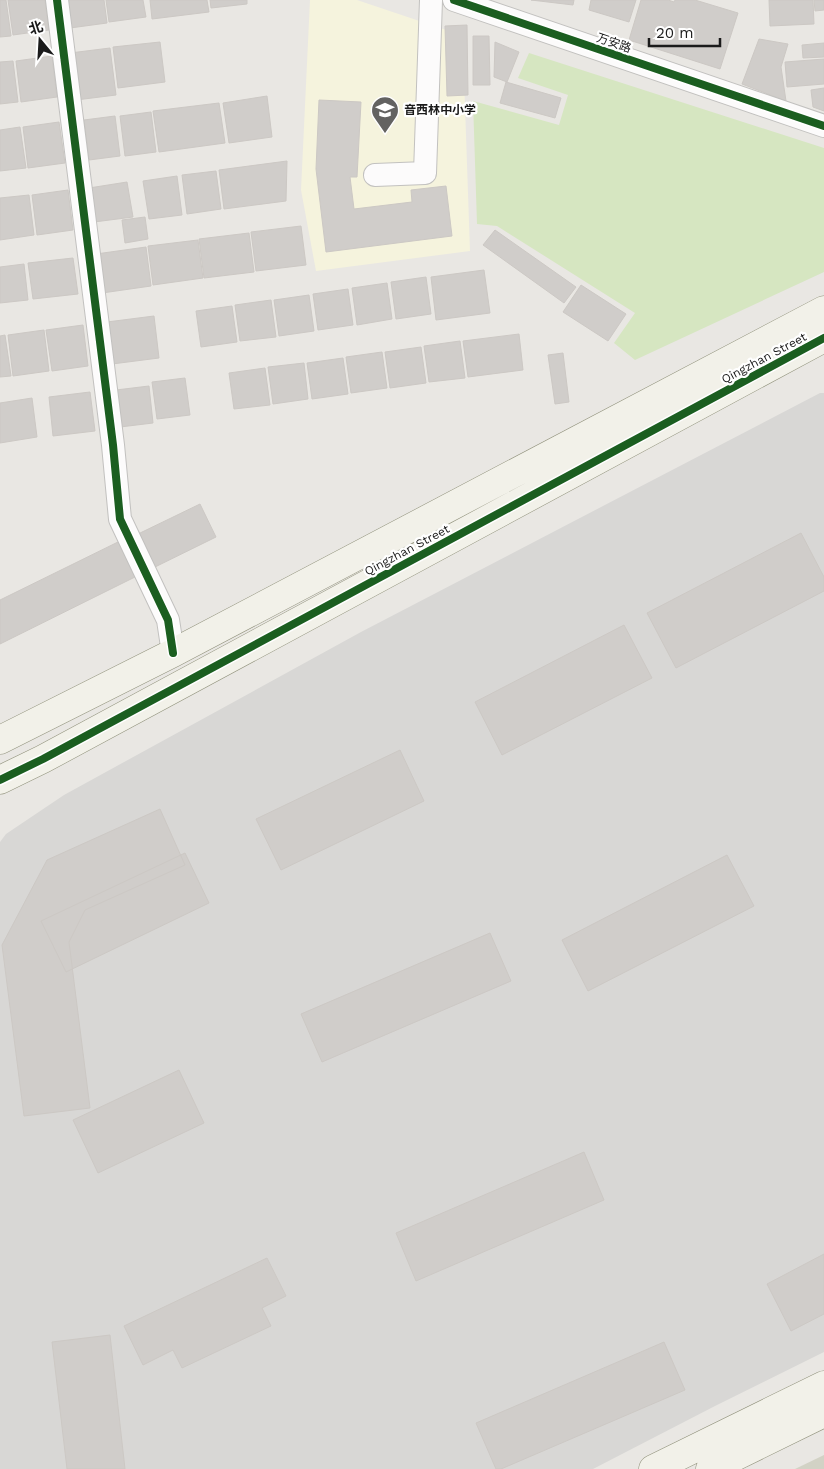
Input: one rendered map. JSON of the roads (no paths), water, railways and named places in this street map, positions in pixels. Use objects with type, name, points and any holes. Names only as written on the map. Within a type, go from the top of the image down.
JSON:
[{"type":"street","points":[[57,0],[113,445],[120,519],[168,620],[173,653]]},
{"type":"street","points":[[375,175],[425,173],[431,0]]},
{"type":"street","name":"万安路","points":[[454,0],[824,126]]},
{"type":"street","name":"Qingzhan Street","points":[[0,740],[173,653],[824,310]]},
{"type":"street","name":"Qingzhan Street","points":[[0,780],[43,759],[824,338]]},
{"type":"street","points":[[0,726],[33,723]]},
{"type":"street","points":[[0,792],[43,759]]},
{"type":"street","points":[[653,1469],[824,1386]]},
{"type":"street","points":[[710,1469],[824,1413]]},
{"type":"place","name":"音西林中小学","points":[[385,134]]}]
